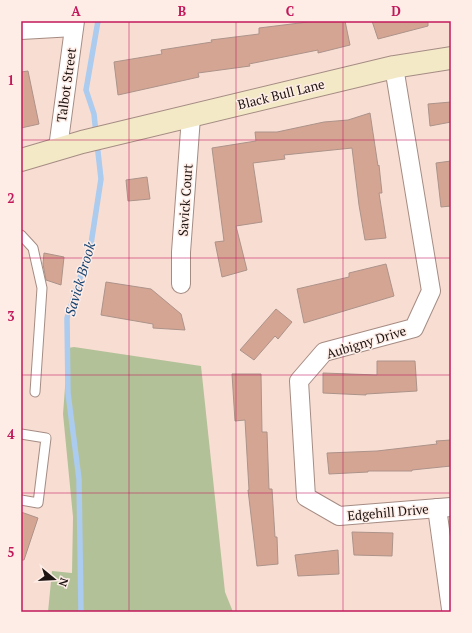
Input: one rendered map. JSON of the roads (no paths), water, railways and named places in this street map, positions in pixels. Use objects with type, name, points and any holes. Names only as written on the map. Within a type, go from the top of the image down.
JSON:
[{"type":"street","points":[[21,30],[75,24]]},
{"type":"street","name":"Talbot Street","points":[[58,148],[75,24]]},
{"type":"street","name":"Black Bull Lane","points":[[58,148],[394,67],[451,58]]},
{"type":"street","name":"Aubigny Drive","points":[[306,497],[299,380],[324,352],[414,328],[431,291],[394,67]]},
{"type":"street","name":"Savick Court","points":[[181,284],[181,252],[191,116]]},
{"type":"street","points":[[21,160],[58,148]]},
{"type":"street","name":"Edgehill Drive","points":[[306,497],[340,516],[444,507]]},
{"type":"street","points":[[444,507],[451,609]]},
{"type":"lane","points":[[21,235],[33,248],[42,288],[35,392]]},
{"type":"lane","points":[[21,434],[46,438],[38,503],[21,500]]},
{"type":"waterway","name":"Savick Brook","points":[[96,134],[94,114],[86,90],[98,21]]},
{"type":"waterway","name":"Savick Brook","points":[[81,612],[79,479],[68,393],[67,318],[91,244],[101,179],[97,143]]}]
